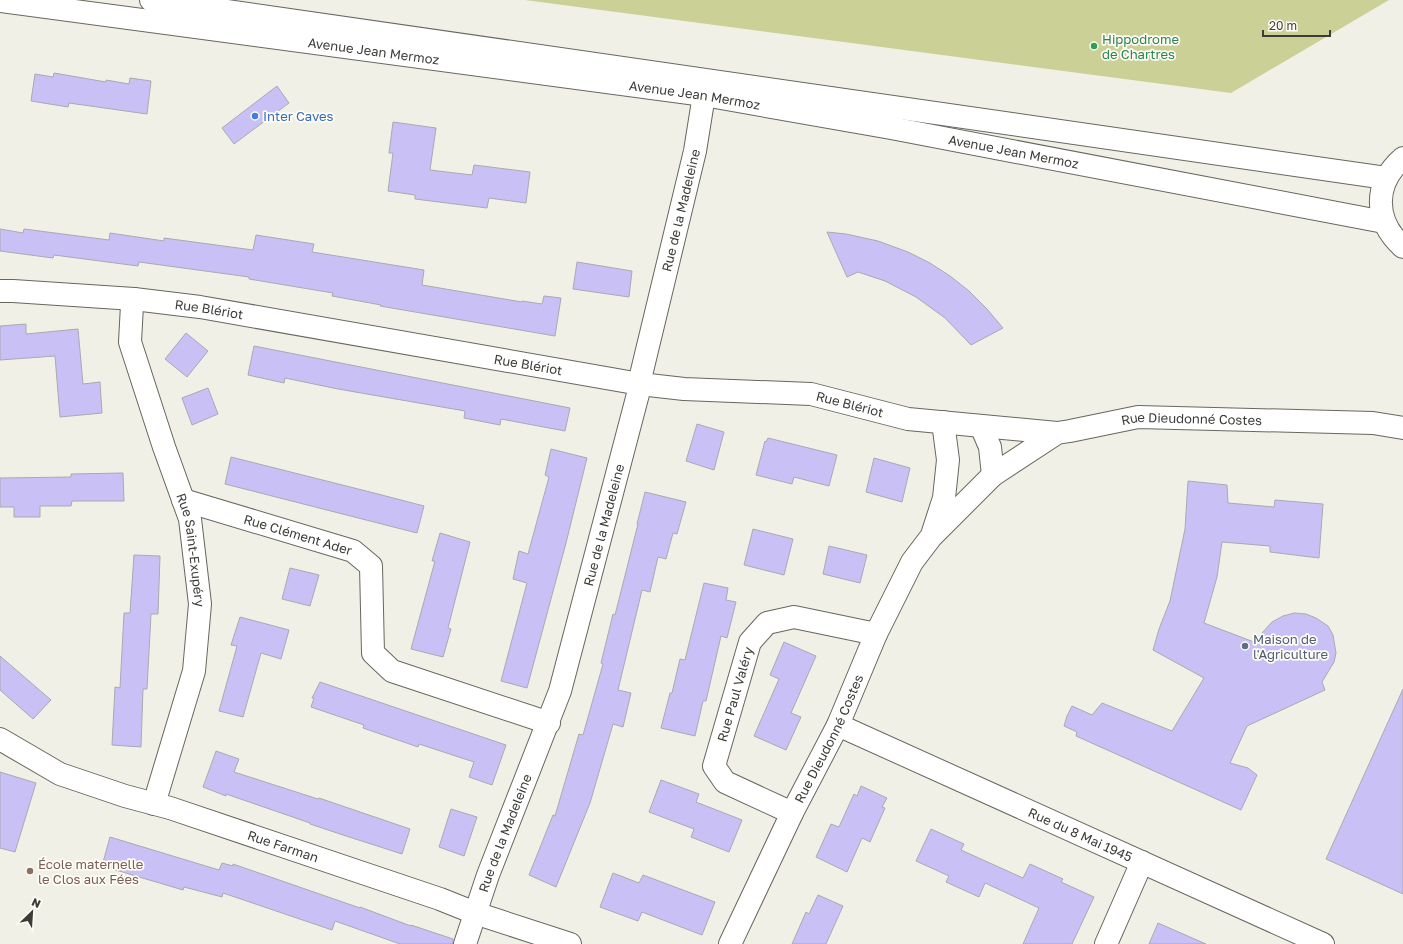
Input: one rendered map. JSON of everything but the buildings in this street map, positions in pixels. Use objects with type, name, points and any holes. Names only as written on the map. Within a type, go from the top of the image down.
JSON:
[{"type":"street","name":"Avenue Jean Mermoz","points":[[151,0],[1386,178]]},
{"type":"street","name":"Avenue Jean Mermoz","points":[[0,1],[704,95],[891,128],[1384,222]]},
{"type":"street","name":"Rue de la Madeleine","points":[[465,944],[488,875],[549,724],[560,691],[640,384],[695,152],[704,95]]},
{"type":"street","points":[[1403,158],[1395,165],[1386,178],[1382,193],[1381,208],[1384,222],[1393,238],[1403,247]]},
{"type":"street","name":"Rue Blériot","points":[[0,292],[13,291],[134,299],[208,308],[640,384],[684,389],[811,394],[908,419],[1057,433]]},
{"type":"street","name":"Rue Saint-Exupéry","points":[[134,299],[132,305],[130,342],[151,410],[190,519],[200,604],[194,671],[154,804]]},
{"type":"street","name":"Rue Dieudonné Costes","points":[[730,944],[792,813],[838,725],[876,634],[912,562],[931,537],[993,475],[1057,433],[1138,417],[1373,423],[1403,428]]},
{"type":"street","name":"Rue Dieudonné Costes","points":[[931,537],[944,498],[947,476],[948,460],[943,422]]},
{"type":"street","points":[[981,426],[990,447],[993,475]]},
{"type":"street","name":"Rue Clément Ader","points":[[183,500],[353,551],[371,566],[372,653],[392,671],[549,724]]},
{"type":"street","name":"Rue Paul Valéry","points":[[792,813],[725,782],[714,766],[750,642],[767,623],[794,618],[876,634]]},
{"type":"street","name":"Rue du 8 Mai 1945","points":[[838,725],[1322,944]]},
{"type":"street","name":"Rue Farman","points":[[0,739],[60,774],[170,808],[433,896],[475,913],[570,944]]},
{"type":"street","points":[[1106,944],[1142,862]]},
{"type":"green space","name":"Hippodrome de Chartres","points":[[525,0],[1389,0],[1231,93]]},
{"type":"place","name":"Hippodrome de Chartres","points":[[1094,46]]},
{"type":"place","name":"Inter Caves","points":[[255,116]]},
{"type":"place","name":"Maison de l'Agriculture","points":[[1245,646]]},
{"type":"place","name":"École maternelle le Clos aux Fées","points":[[30,871]]}]
